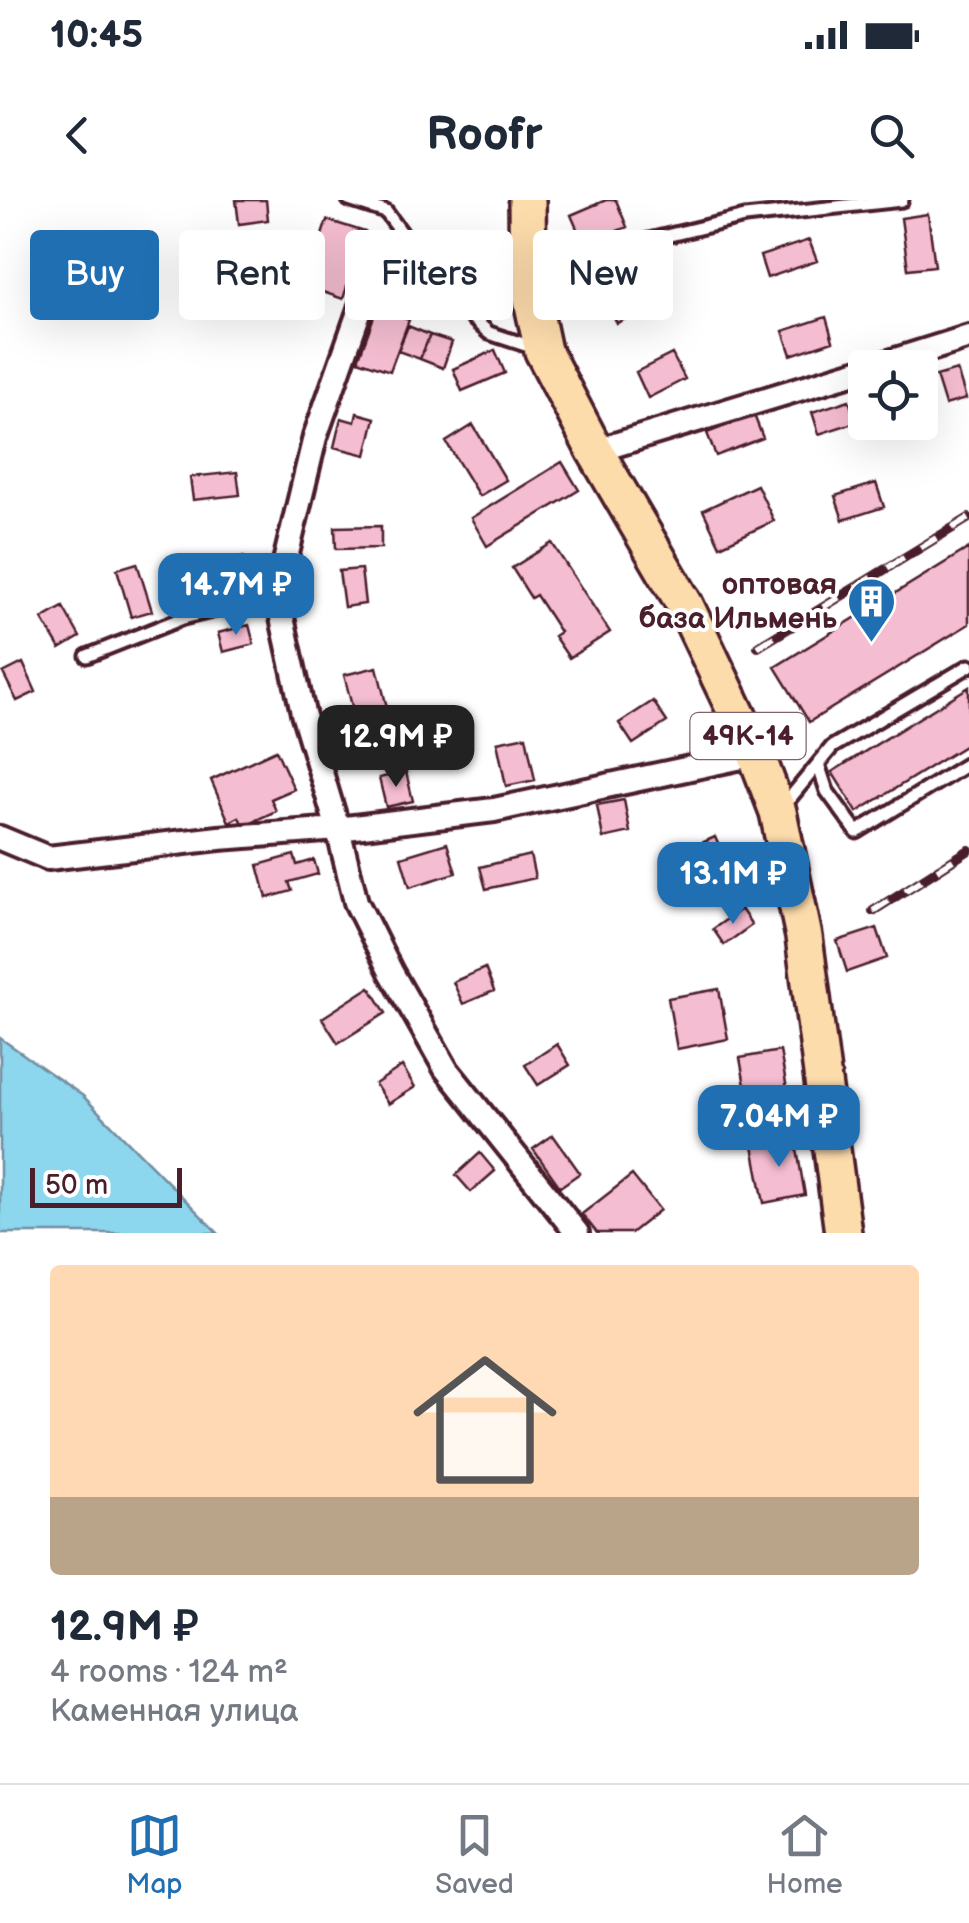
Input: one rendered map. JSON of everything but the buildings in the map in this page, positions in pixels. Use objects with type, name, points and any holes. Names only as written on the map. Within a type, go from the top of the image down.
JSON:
[{"type":"main road","name":"49К-14","points":[[527,200],[528,281],[544,351],[595,451],[685,605],[756,754],[778,812],[804,937],[843,1233]]},
{"type":"street","points":[[513,282],[528,281]]},
{"type":"street","points":[[356,320],[314,437],[277,594],[303,713],[356,902],[390,972],[446,1070],[577,1233]]},
{"type":"street","points":[[926,350],[969,337]]},
{"type":"street","points":[[595,451],[848,374]]},
{"type":"street","points":[[0,838],[48,858],[338,829],[494,810],[756,754]]},
{"type":"lane","points":[[349,200],[386,212],[399,230]]},
{"type":"lane","points":[[528,281],[624,246],[745,217],[902,200]]},
{"type":"lane","points":[[475,320],[489,333],[544,351]]},
{"type":"lane","points":[[87,656],[183,618],[277,594]]},
{"type":"lane","points":[[778,812],[832,747],[969,666]]},
{"type":"lane","points":[[818,764],[827,791],[857,832],[969,763]]},
{"type":"water","points":[[0,1038],[83,1096],[218,1233],[0,1233]]},
{"type":"railway","points":[[758,647],[969,518]]},
{"type":"railway","points":[[873,911],[969,850]]},
{"type":"place","name":"оптовая база Ильмень","points":[[872,644]]}]
